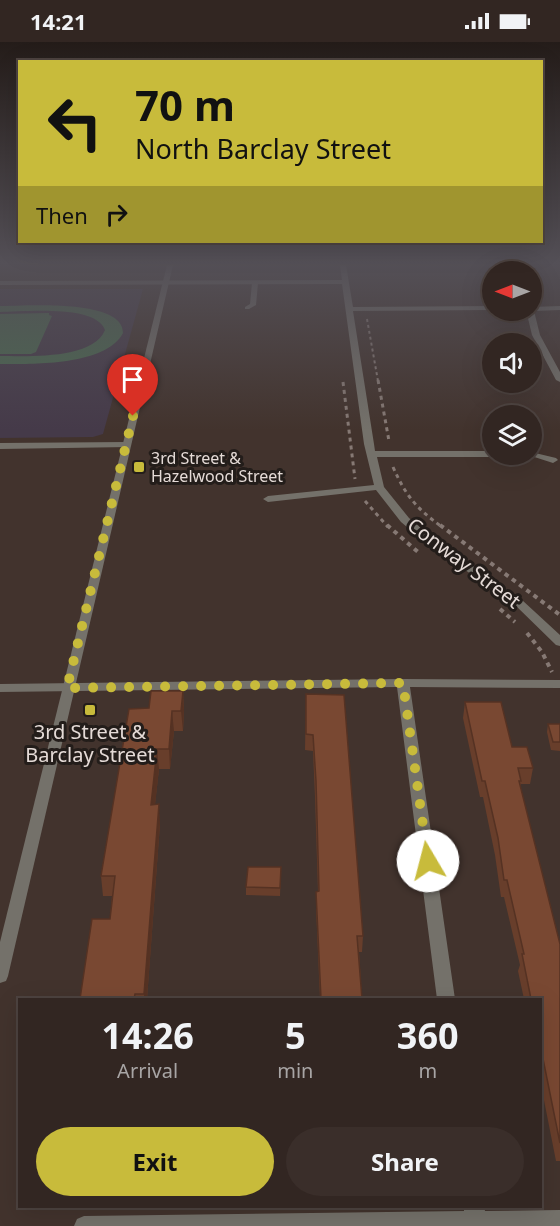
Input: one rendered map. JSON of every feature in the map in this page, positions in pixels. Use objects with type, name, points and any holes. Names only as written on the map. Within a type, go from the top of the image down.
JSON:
[{"type":"street","points":[[0,976],[67,688],[157,320]]},
{"type":"street","name":"Conway Street","points":[[352,320],[379,487],[405,520],[429,540],[518,602],[560,642]]},
{"type":"street","points":[[533,321],[536,335],[560,380]]},
{"type":"street","points":[[0,446],[126,445]]},
{"type":"street","points":[[372,454],[482,454]]},
{"type":"street","points":[[542,457],[553,460]]},
{"type":"street","points":[[268,499],[379,487]]},
{"type":"street","points":[[0,688],[403,683],[556,678]]},
{"type":"street","points":[[403,683],[446,998]]},
{"type":"street","points":[[84,1226],[475,1214],[560,1220]]},
{"type":"path","points":[[367,320],[390,446]]},
{"type":"path","points":[[390,462],[404,492],[420,511],[560,615]]},
{"type":"path","points":[[366,497],[368,507],[378,519],[426,557]]},
{"type":"path","points":[[493,604],[518,624]]},
{"type":"path","points":[[525,631],[542,652],[556,678]]},
{"type":"shaded area","points":[[0,320],[134,320],[103,434],[93,437],[0,438]]},
{"type":"green space","points":[[0,320],[50,320],[36,352],[0,354]]},
{"type":"green space","points":[[96,320],[116,320],[123,333],[114,344],[101,352],[67,361],[0,364],[0,356],[41,356],[87,347],[98,340],[105,330]]},
{"type":"building","points":[[151,691],[183,691],[181,711],[172,711],[169,749],[157,749],[151,805],[159,804],[144,994],[135,994],[134,998],[80,998],[92,919],[110,919],[115,876],[101,876],[129,709],[149,708]]},
{"type":"building","points":[[306,694],[344,695],[363,936],[357,936],[362,998],[321,998],[316,892],[319,891],[316,781],[313,735],[306,734]]},
{"type":"building","points":[[465,702],[501,702],[512,747],[527,747],[533,768],[518,768],[521,781],[519,781],[560,944],[560,1143],[542,1054],[542,998],[531,998],[522,954],[524,954],[507,880],[504,880],[498,838],[485,781],[482,781]]},
{"type":"building","points":[[548,724],[560,724],[560,742],[553,742]]},
{"type":"building","points":[[248,867],[281,867],[280,888],[246,887]]},
{"type":"place","name":"3rd Street & Hazelwood Street","points":[[139,467]]},
{"type":"place","name":"3rd Street & Barclay Street","points":[[90,710]]},
{"type":"route","points":[[133,416],[67,688],[403,683],[428,861]]}]
